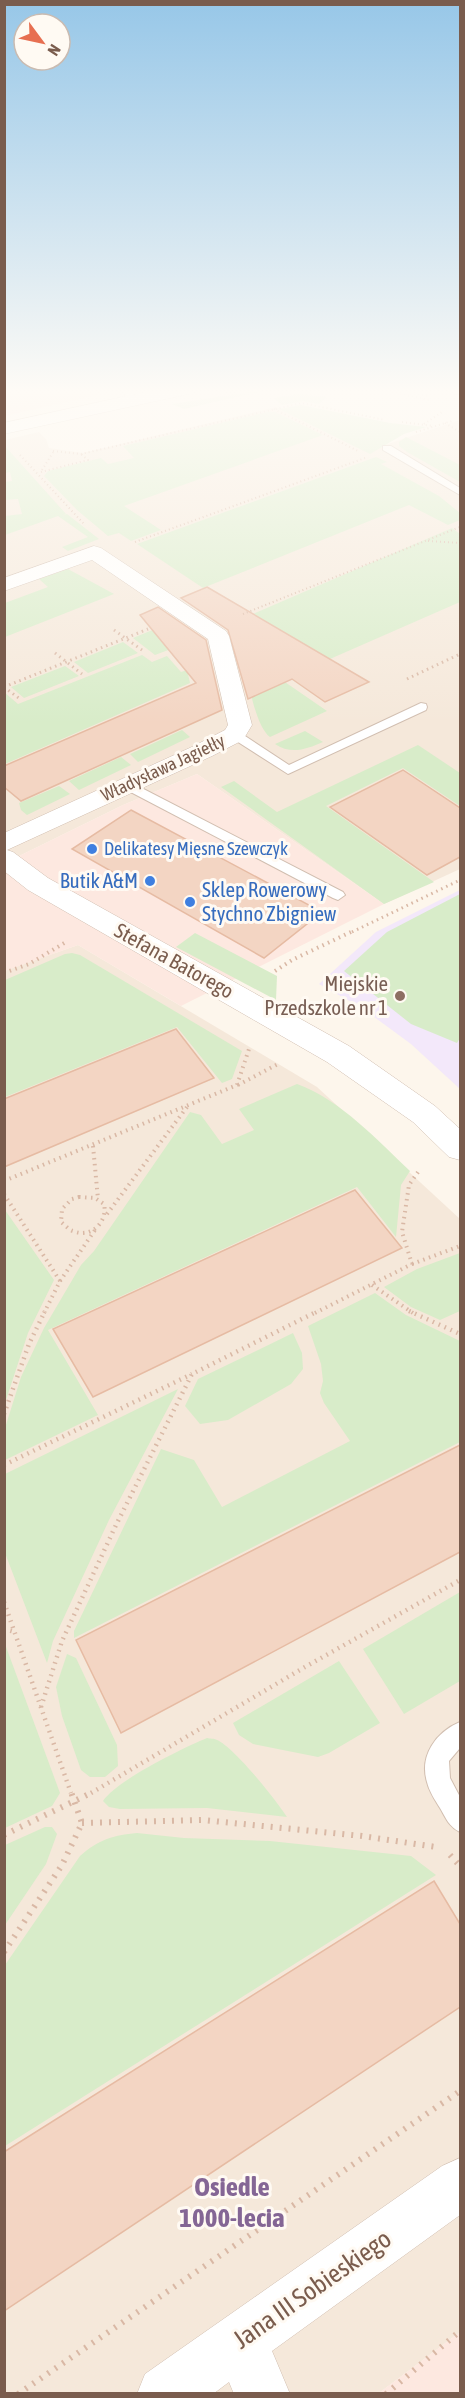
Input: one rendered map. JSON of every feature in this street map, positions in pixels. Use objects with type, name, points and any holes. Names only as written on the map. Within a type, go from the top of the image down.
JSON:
[{"type":"street","name":"Władysława Jagiełły","points":[[4,585],[94,552],[218,636],[240,725],[234,735],[4,843]]},
{"type":"street","name":"Stefana Batorego","points":[[4,858],[38,884],[338,1054],[390,1088],[424,1114],[460,1148]]},
{"type":"street","name":"Jana III Sobieskiego","points":[[165,2394],[460,2184]]},
{"type":"street","points":[[239,2340],[262,2394]]},
{"type":"lane","points":[[234,735],[288,770],[421,707]]},
{"type":"lane","points":[[128,785],[338,895]]},
{"type":"lane","points":[[460,1734],[449,1742],[437,1758],[438,1781],[460,1820]]},
{"type":"path","points":[[62,500],[88,527]]},
{"type":"path","points":[[131,543],[250,500]]},
{"type":"path","points":[[242,615],[460,527]]},
{"type":"path","points":[[426,541],[460,543]]},
{"type":"path","points":[[4,687],[185,613]]},
{"type":"path","points":[[114,630],[142,650]]},
{"type":"path","points":[[55,653],[82,674]]},
{"type":"path","points":[[4,687],[20,699]]},
{"type":"path","points":[[275,971],[292,960],[460,880]]},
{"type":"path","points":[[4,973],[29,964],[66,942]]},
{"type":"path","points":[[237,1085],[248,1047],[273,1017]]},
{"type":"path","points":[[4,1181],[188,1107],[278,1064]]},
{"type":"path","points":[[4,1414],[29,1344],[60,1281],[107,1214],[188,1107]]},
{"type":"path","points":[[93,1146],[98,1200]]},
{"type":"path","points":[[412,1264],[402,1232],[409,1185],[418,1172]]},
{"type":"path","points":[[4,1194],[60,1281]]},
{"type":"path","points":[[96,1229],[87,1232],[72,1231],[61,1222],[62,1209],[72,1199],[86,1196],[98,1200],[107,1209],[107,1214]]},
{"type":"path","points":[[4,1465],[412,1264],[460,1246]]},
{"type":"path","points":[[372,1285],[409,1311],[460,1334]]},
{"type":"path","points":[[41,1707],[62,1641],[116,1525],[192,1374]]},
{"type":"path","points":[[4,1835],[74,1803],[305,1667],[460,1580]]},
{"type":"path","points":[[4,1602],[82,1823],[62,1865],[4,1952]]},
{"type":"path","points":[[4,1629],[15,1632]]},
{"type":"path","points":[[82,1823],[203,1820],[363,1836],[443,1848],[460,1866]]},
{"type":"path","points":[[18,2394],[460,2091]]},
{"type":"path","points":[[386,2394],[460,2331]]},
{"type":"shaded area","points":[[5,500],[460,500],[460,869],[384,904],[197,774],[123,805],[15,858],[4,846]]},
{"type":"shaded area","points":[[197,774],[384,904],[181,1006],[78,945],[5,971],[4,846],[15,858],[123,805]]},
{"type":"shaded area","name":"Miejskie Przedszkole nr 1","points":[[460,890],[460,1089],[411,1044],[362,1008],[319,984],[376,932]]},
{"type":"shaded area","points":[[78,945],[317,1087],[460,1219],[460,2332],[379,2393],[5,2393],[4,971]]},
{"type":"shaded area","points":[[460,2332],[460,2393],[379,2393]]},
{"type":"green space","points":[[18,500],[53,500],[66,514],[61,516],[67,514],[99,539],[68,551],[62,547],[88,537],[58,516],[5,535],[5,516],[22,514]]},
{"type":"green space","points":[[67,500],[141,500],[124,506],[161,530],[131,541],[119,533],[108,536]]},
{"type":"green space","points":[[258,500],[444,500],[460,513],[460,520],[448,525],[409,505],[203,588],[137,544]]},
{"type":"green space","points":[[452,528],[460,534],[460,602],[282,680],[327,711],[270,737],[263,729],[252,700],[239,620]]},
{"type":"green space","points":[[68,569],[114,594],[5,637],[5,603],[48,587],[39,579]]},
{"type":"green space","points":[[177,620],[187,643],[155,655],[133,638]]},
{"type":"green space","points":[[123,642],[138,653],[88,673],[74,662]]},
{"type":"green space","points":[[142,655],[152,662],[167,656],[181,672],[187,670],[190,683],[5,764],[4,692],[18,704]]},
{"type":"green space","points":[[65,666],[79,676],[24,698],[11,687]]},
{"type":"green space","points":[[182,730],[190,737],[138,762],[130,754]]},
{"type":"green space","points":[[305,731],[323,742],[305,749],[293,750],[275,744]]},
{"type":"green space","points":[[418,745],[460,773],[460,806],[403,768],[326,806],[434,882],[384,904],[221,787],[234,781],[277,812]]},
{"type":"green space","points":[[121,757],[131,765],[79,790],[69,781]]},
{"type":"green space","points":[[59,786],[70,794],[27,815],[21,810],[19,803]]},
{"type":"green space","name":"Miejskie Przedszkole nr 1","points":[[460,894],[460,1038],[457,1043],[411,1024],[344,971],[387,932]]},
{"type":"green space","points":[[195,933],[277,976],[276,1000],[176,947]]},
{"type":"green space","points":[[72,953],[80,955],[242,1051],[232,1079],[222,1083],[177,1027],[5,1097],[5,980]]},
{"type":"green space","points":[[297,1084],[329,1100],[343,1110],[410,1171],[401,1185],[396,1237],[357,1187],[48,1330],[98,1415],[5,1460],[5,1428],[21,1377],[44,1328],[81,1265],[94,1251],[190,1112],[201,1115],[222,1144],[254,1130],[239,1109]]},
{"type":"green space","points":[[5,1210],[54,1280],[28,1333],[5,1403]]},
{"type":"green space","points":[[460,1253],[460,1311],[440,1320],[411,1307],[384,1287],[417,1269]]},
{"type":"green space","points":[[375,1293],[406,1315],[460,1341],[460,1442],[74,1638],[74,1631],[161,1449],[194,1460],[222,1507],[350,1441],[324,1403],[320,1393],[323,1381],[321,1364],[308,1326]]},
{"type":"green space","points":[[293,1333],[302,1353],[303,1369],[291,1384],[228,1420],[200,1424],[185,1406],[198,1379]]},
{"type":"green space","points":[[178,1389],[109,1520],[53,1641],[47,1663],[5,1553],[5,1474]]},
{"type":"green space","points":[[460,1592],[460,1681],[404,1714],[363,1649]]},
{"type":"green space","points":[[5,1644],[60,1793],[52,1806],[5,1828]]},
{"type":"green space","points":[[67,1654],[76,1658],[117,1745],[118,1766],[105,1777],[90,1777],[81,1770],[62,1716],[56,1687]]},
{"type":"green space","points":[[339,1661],[380,1723],[318,1757],[253,1744],[239,1735],[233,1723]]},
{"type":"green space","points":[[207,1738],[217,1740],[234,1753],[287,1817],[207,1808],[120,1809],[109,1807],[103,1801],[136,1774]]},
{"type":"green space","points":[[45,1827],[52,1827],[57,1834],[46,1864],[5,1925],[5,1845]]},
{"type":"green space","points":[[137,1833],[184,1838],[270,1841],[411,1856],[436,1875],[5,2146],[5,1965],[80,1856],[106,1839]]},
{"type":"building","points":[[207,587],[369,682],[325,702],[292,679],[248,699],[228,630],[181,598]]},
{"type":"building","points":[[158,607],[206,640],[222,710],[21,801],[4,787],[4,766],[196,683],[140,615]]},
{"type":"building","points":[[403,770],[460,808],[460,857],[427,875],[330,807]]},
{"type":"building","points":[[131,810],[322,912],[264,958],[72,849]]},
{"type":"building","points":[[176,1029],[214,1078],[4,1167],[4,1099]]},
{"type":"building","points":[[355,1190],[402,1248],[93,1397],[53,1329]]},
{"type":"building","points":[[460,1445],[460,1552],[121,1733],[76,1640]]},
{"type":"building","points":[[434,1881],[460,1924],[460,2007],[4,2311],[4,2152]]},
{"type":"place","name":"Delikatesy Mięsne Szewczyk","points":[[92,849]]},
{"type":"place","name":"Butik A&M","points":[[150,881]]},
{"type":"place","name":"Sklep Rowerowy Stychno Zbigniew","points":[[190,902]]},
{"type":"place","name":"Miejskie Przedszkole nr 1","points":[[400,996]]},
{"type":"district","name":"Osiedle 1000-lecia","points":[[232,2202]]}]
